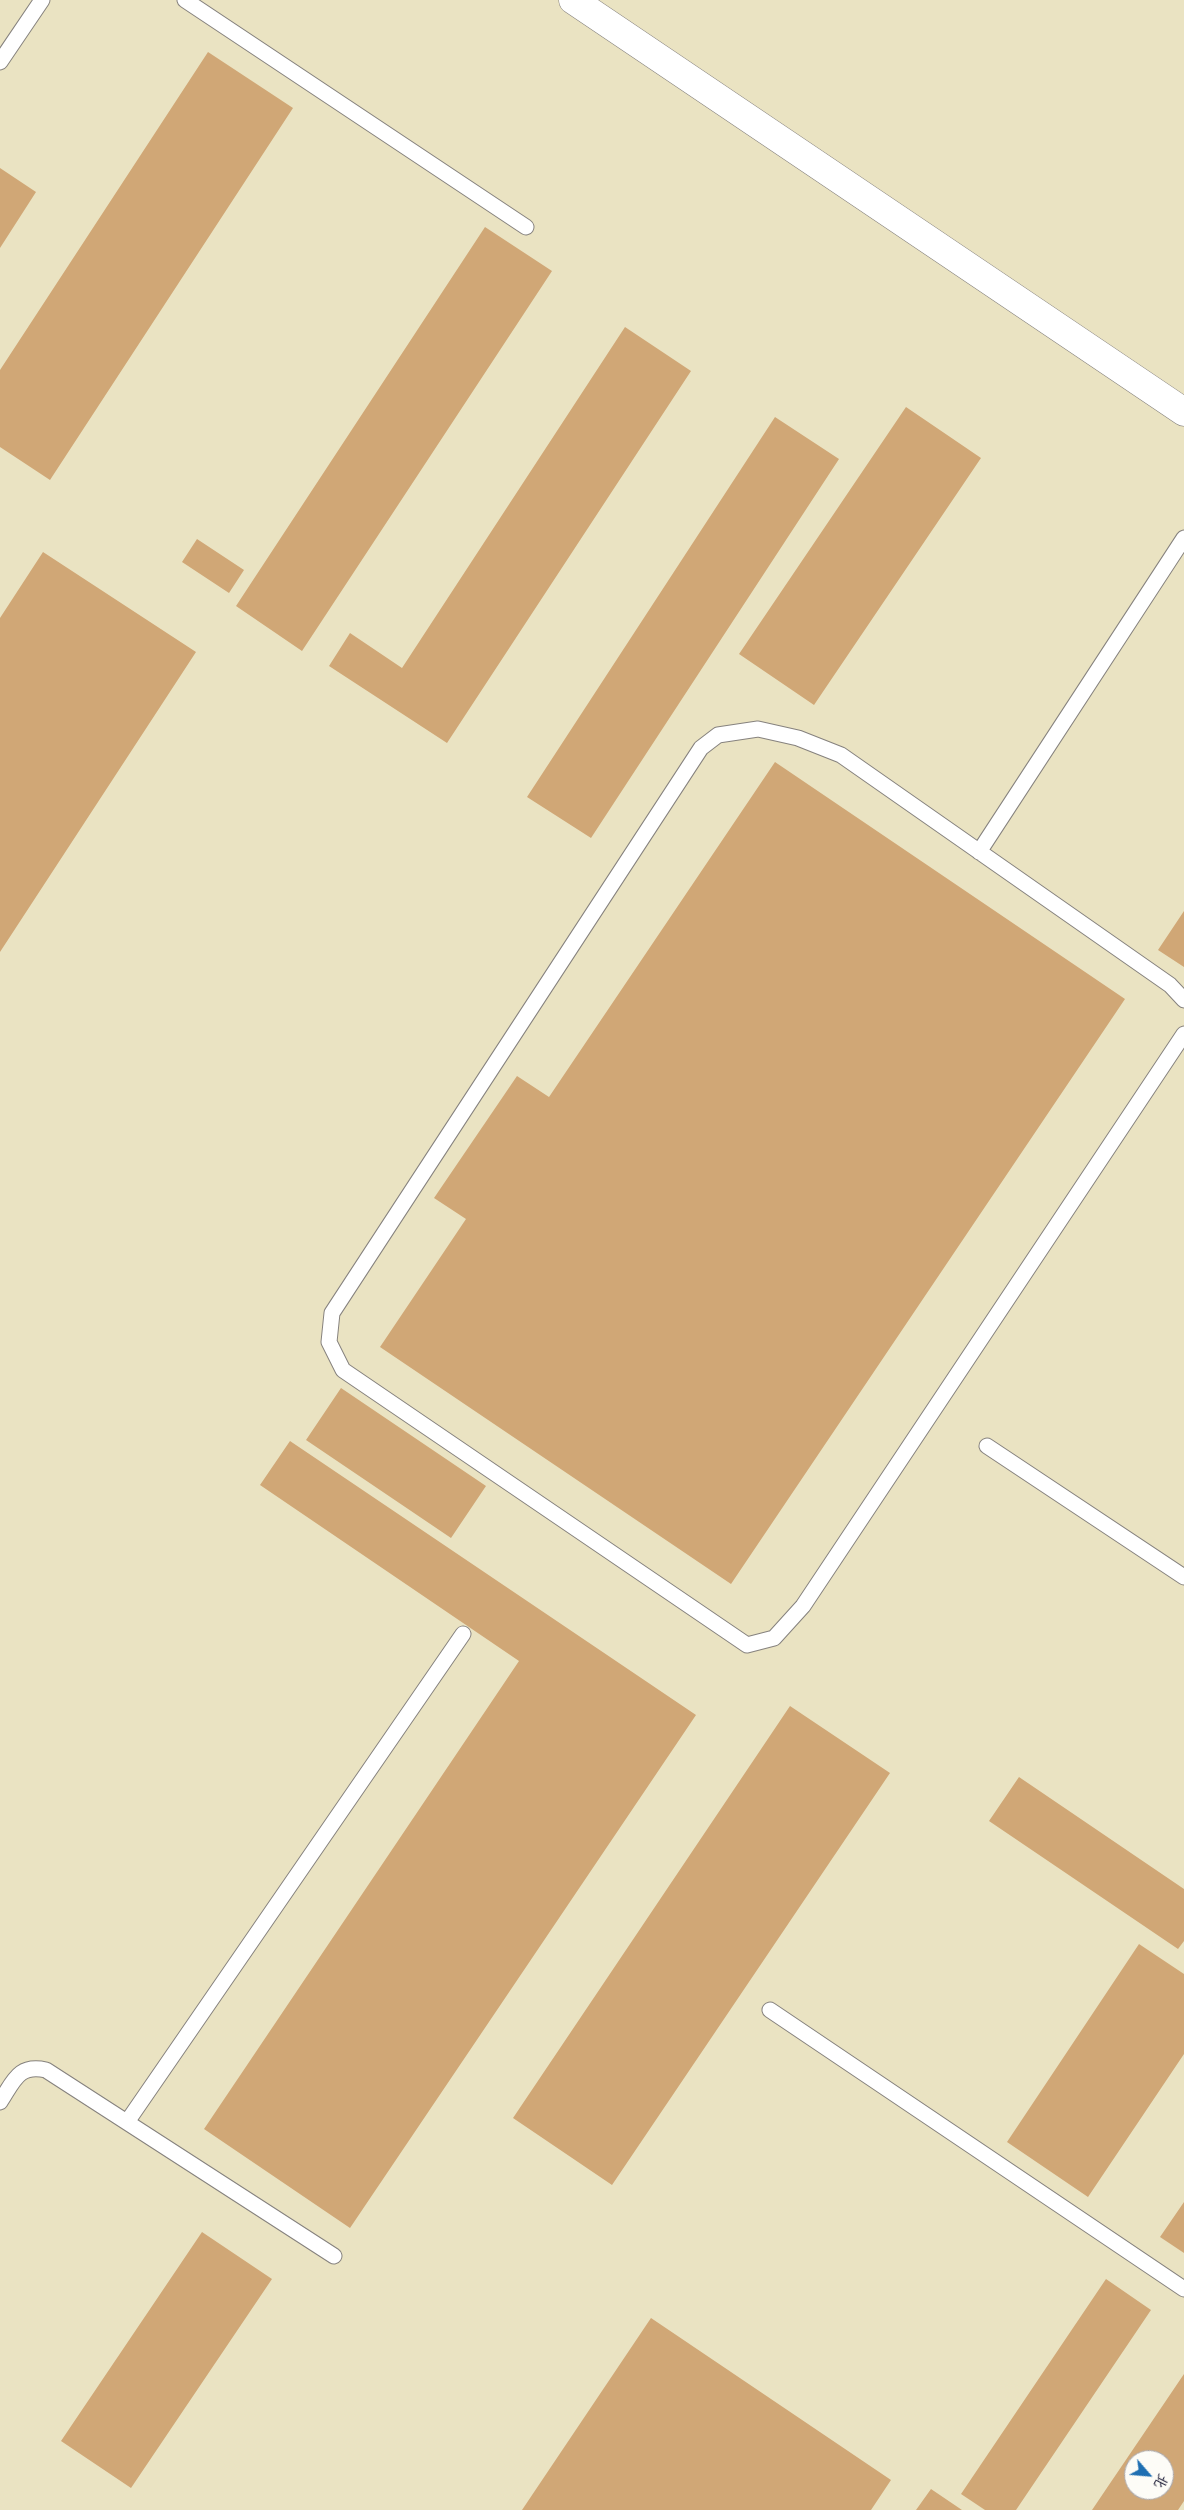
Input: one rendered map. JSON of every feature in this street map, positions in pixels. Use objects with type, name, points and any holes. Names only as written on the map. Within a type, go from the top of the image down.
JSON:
[{"type":"street","points":[[574,0],[1184,412]]},
{"type":"lane","points":[[0,62],[42,0]]},
{"type":"lane","points":[[185,0],[526,227]]},
{"type":"lane","points":[[979,852],[1184,538]]},
{"type":"lane","points":[[1184,1000],[1170,985],[841,756],[798,738],[758,729],[718,735],[702,748],[332,1312],[329,1342],[343,1370],[747,1645],[774,1638],[803,1606],[1184,1034]]},
{"type":"lane","points":[[987,1446],[1184,1577]]},
{"type":"lane","points":[[127,2122],[463,1634]]},
{"type":"lane","points":[[770,2010],[1184,2289]]},
{"type":"lane","points":[[0,2102],[20,2072],[32,2067],[46,2070],[334,2256]]},
{"type":"building","points":[[208,52],[293,108],[50,480],[0,447],[0,370]]},
{"type":"building","points":[[0,168],[36,192],[0,248]]},
{"type":"building","points":[[485,227],[552,271],[302,651],[236,606]]},
{"type":"building","points":[[625,327],[691,371],[447,743],[329,666],[350,633],[402,668]]},
{"type":"building","points":[[906,407],[981,458],[814,705],[739,654]]},
{"type":"building","points":[[775,417],[839,459],[591,838],[527,797]]},
{"type":"building","points":[[197,539],[244,570],[229,593],[182,562]]},
{"type":"building","points":[[43,552],[196,652],[0,952],[0,618]]},
{"type":"building","points":[[775,762],[1125,999],[731,1584],[380,1347],[466,1219],[434,1198],[517,1076],[549,1097]]},
{"type":"building","points":[[1184,911],[1184,967],[1158,950]]},
{"type":"building","points":[[341,1388],[486,1486],[451,1538],[306,1440]]},
{"type":"building","points":[[290,1441],[696,1715],[350,2228],[204,2129],[519,1661],[260,1485]]},
{"type":"building","points":[[790,1706],[890,1773],[612,2185],[513,2118]]},
{"type":"building","points":[[1019,1777],[1184,1889],[1184,1941],[1178,1949],[989,1821]]},
{"type":"building","points":[[1139,1944],[1184,1974],[1184,2054],[1088,2197],[1007,2142]]},
{"type":"building","points":[[1184,2202],[1184,2253],[1160,2237]]},
{"type":"building","points":[[202,2232],[272,2279],[131,2488],[61,2441]]},
{"type":"building","points":[[1106,2279],[1151,2310],[1016,2510],[985,2510],[961,2494]]},
{"type":"building","points":[[651,2318],[891,2480],[871,2510],[522,2510]]},
{"type":"building","points":[[1184,2374],[1184,2501],[1178,2510],[1092,2510],[1124,2463],[1124,2500],[1174,2500],[1174,2450],[1133,2450]]},
{"type":"building","points":[[931,2489],[962,2510],[916,2510]]}]
